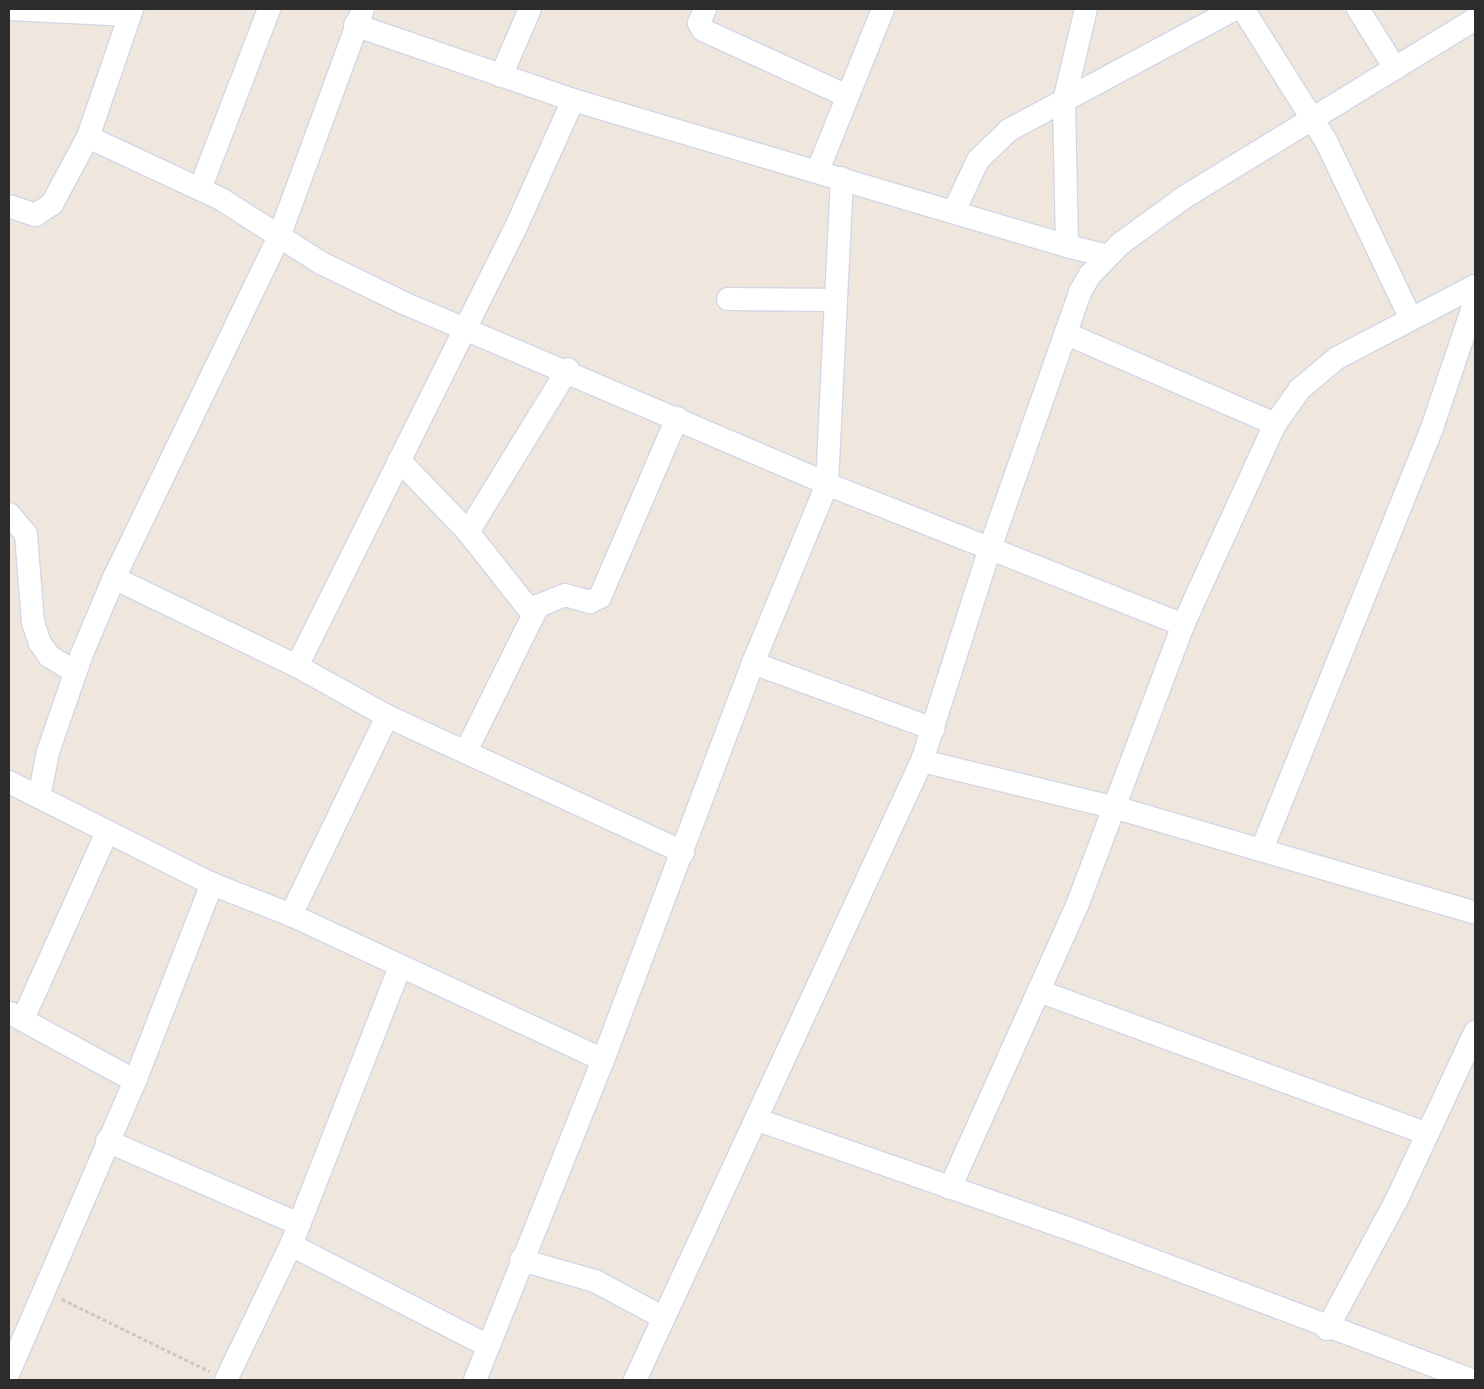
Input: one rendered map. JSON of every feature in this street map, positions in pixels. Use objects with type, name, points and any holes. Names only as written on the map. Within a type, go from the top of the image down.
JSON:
[{"type":"street","points":[[9,9],[131,12],[88,137],[47,209],[29,215],[9,206]]},
{"type":"street","points":[[200,189],[269,9]]},
{"type":"street","points":[[501,76],[530,9]]},
{"type":"street","points":[[705,9],[699,23],[703,30],[846,96]]},
{"type":"street","points":[[818,170],[846,96],[883,9]]},
{"type":"street","points":[[1067,246],[1064,101],[1086,9]]},
{"type":"street","points":[[954,211],[974,167],[997,140],[1064,101],[1234,9]]},
{"type":"street","points":[[1244,9],[1311,116],[1410,319]]},
{"type":"street","points":[[1358,9],[1394,68]]},
{"type":"street","points":[[39,797],[48,752],[75,672],[114,578],[279,237],[359,17],[501,76],[573,100],[818,170],[1067,246],[1108,256]]},
{"type":"street","points":[[635,1380],[758,1120],[922,761],[990,548],[1067,334],[1080,292],[1108,256],[1183,198],[1311,116],[1475,19]]},
{"type":"street","points":[[297,666],[467,327],[573,100]]},
{"type":"street","points":[[88,137],[200,189],[344,276],[568,370],[827,484],[1183,625]]},
{"type":"street","points":[[475,1380],[521,1260],[603,1060],[753,663],[827,484],[842,178]]},
{"type":"street","points":[[950,1188],[1040,991],[1117,808],[1183,625],[1275,424],[1318,371],[1410,319],[1475,286]]},
{"type":"street","points":[[728,299],[835,300]]},
{"type":"street","points":[[1262,849],[1432,428],[1475,301]]},
{"type":"street","points":[[1067,334],[1275,424]]},
{"type":"street","points":[[468,532],[568,370]]},
{"type":"street","points":[[467,749],[532,613],[544,602],[559,596],[590,602],[600,597],[677,418]]},
{"type":"street","points":[[399,460],[468,532],[532,613]]},
{"type":"street","points":[[9,514],[26,534],[33,622],[40,643],[49,656],[75,672]]},
{"type":"street","points":[[114,578],[297,666],[387,716],[467,749],[683,852]]},
{"type":"street","points":[[753,663],[933,729]]},
{"type":"street","points":[[292,915],[387,716]]},
{"type":"street","points":[[922,761],[1117,808],[1475,913]]},
{"type":"street","points":[[9,782],[212,884],[292,915],[603,1060]]},
{"type":"street","points":[[107,832],[16,1016],[135,1081]]},
{"type":"street","points":[[9,1372],[107,1141],[135,1081],[212,884]]},
{"type":"street","points":[[226,1380],[291,1245],[400,967]]},
{"type":"street","points":[[1040,991],[1427,1134]]},
{"type":"street","points":[[1328,1329],[1427,1134],[1475,1032]]},
{"type":"street","points":[[758,1120],[1070,1229],[1328,1329],[1472,1380]]},
{"type":"street","points":[[107,1141],[299,1224]]},
{"type":"street","points":[[291,1245],[488,1346]]},
{"type":"street","points":[[521,1260],[595,1281],[664,1318]]},
{"type":"path","points":[[43,1290],[226,1380]]}]
